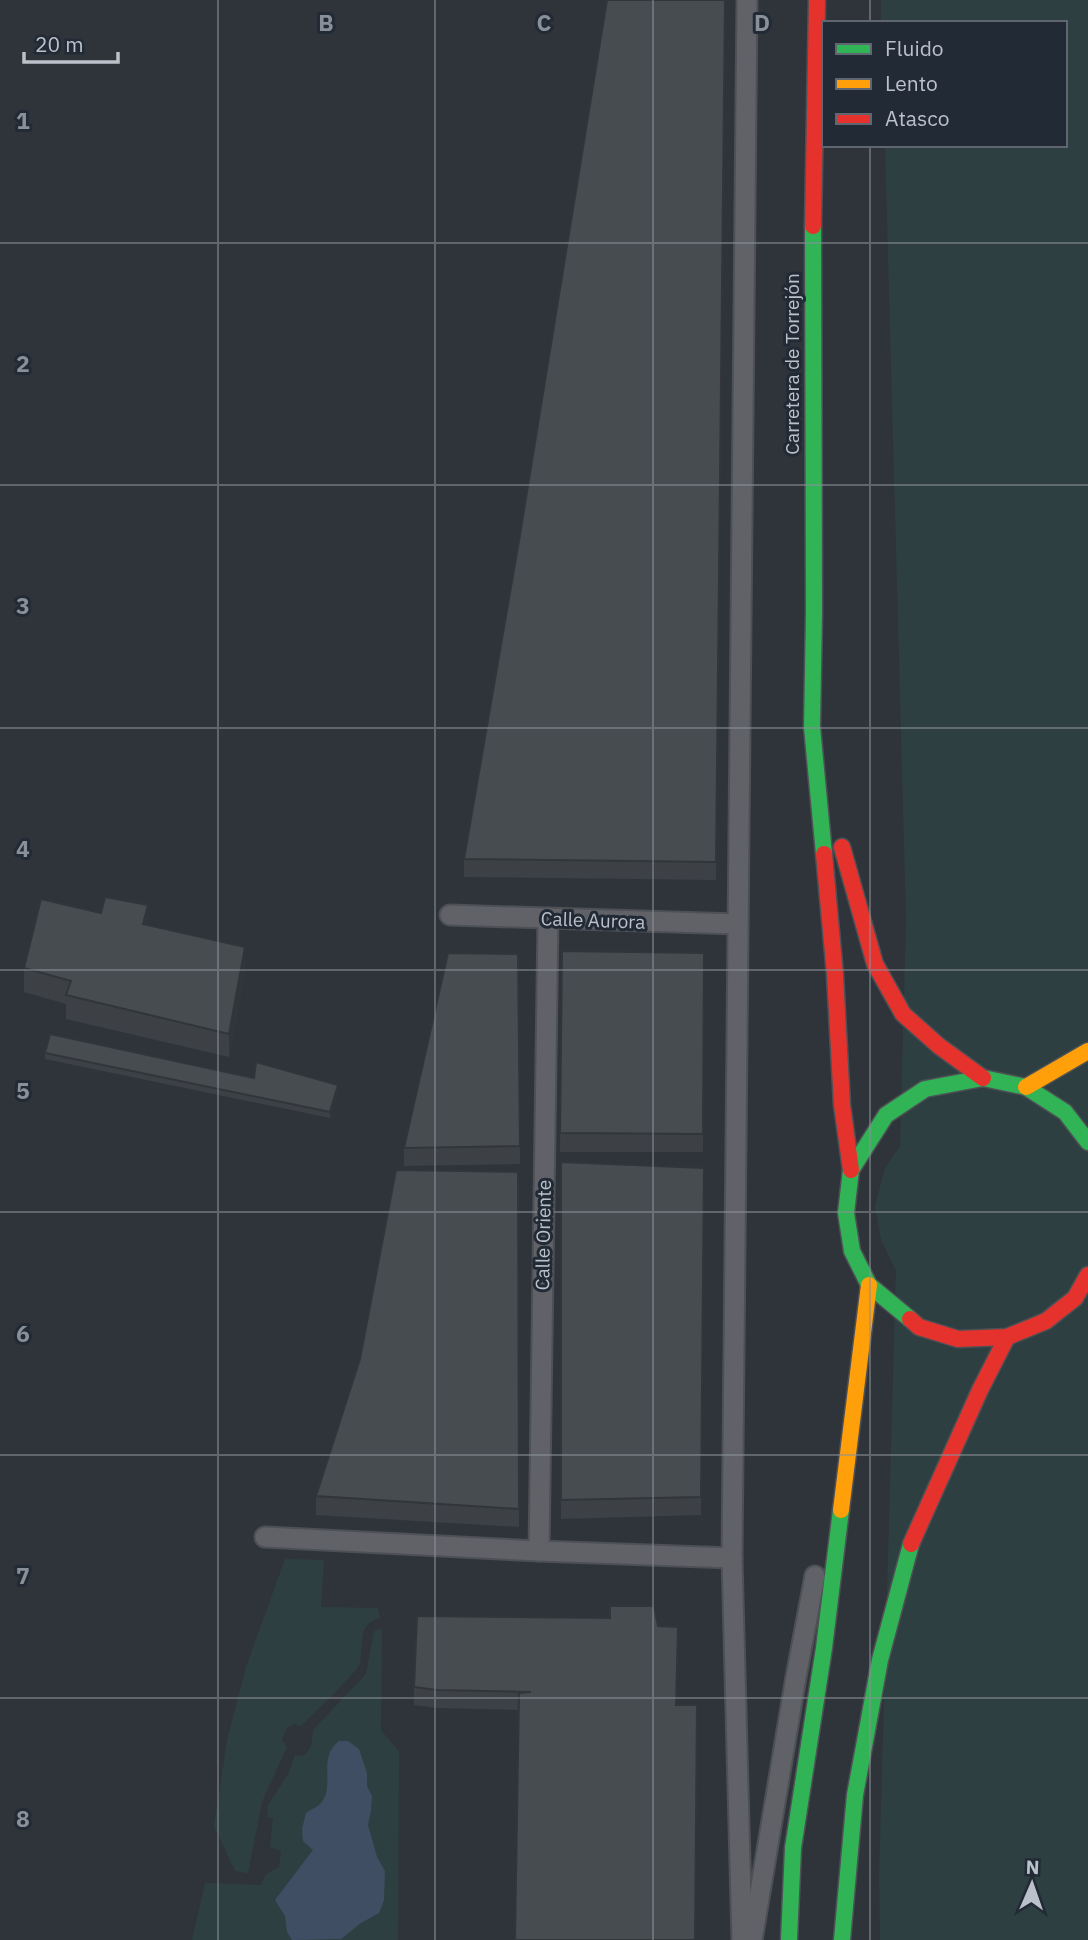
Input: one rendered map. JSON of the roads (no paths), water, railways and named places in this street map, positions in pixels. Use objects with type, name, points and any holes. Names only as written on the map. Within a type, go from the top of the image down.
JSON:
[{"type":"main road","name":"Carretera de Torrejón","points":[[812,727],[813,188],[817,0]]},
{"type":"main road","points":[[812,727],[875,964],[903,1014],[939,1046],[983,1079]]},
{"type":"main road","points":[[812,727],[835,975],[842,1105],[851,1170],[846,1213],[852,1251],[869,1285],[919,1327],[958,1339],[1007,1337],[1046,1321],[1075,1298],[1088,1275]]},
{"type":"main road","points":[[1026,1087],[1088,1051]]},
{"type":"main road","points":[[851,1170],[886,1115],[925,1089],[983,1079],[1026,1087],[1065,1112],[1088,1142]]},
{"type":"main road","points":[[789,1940],[793,1848],[824,1648],[869,1285]]},
{"type":"main road","points":[[842,1940],[855,1795],[880,1660],[912,1538],[1007,1337]]},
{"type":"lane","points":[[742,1940],[732,1558],[747,0]]},
{"type":"lane","name":"Calle Aurora","points":[[450,915],[737,924]]},
{"type":"lane","name":"Calle Oriente","points":[[539,1551],[548,918]]},
{"type":"lane","points":[[752,1940],[796,1677],[864,1317]]},
{"type":"lane","points":[[265,1537],[732,1558]]},
{"type":"lane","points":[[852,1940],[855,1795]]},
{"type":"water","points":[[339,1741],[348,1741],[359,1749],[367,1773],[367,1786],[372,1796],[368,1825],[377,1857],[385,1871],[384,1900],[379,1913],[341,1939],[292,1940],[287,1932],[285,1916],[275,1900],[313,1850],[303,1841],[302,1829],[306,1813],[319,1805],[325,1797],[329,1756]]}]
